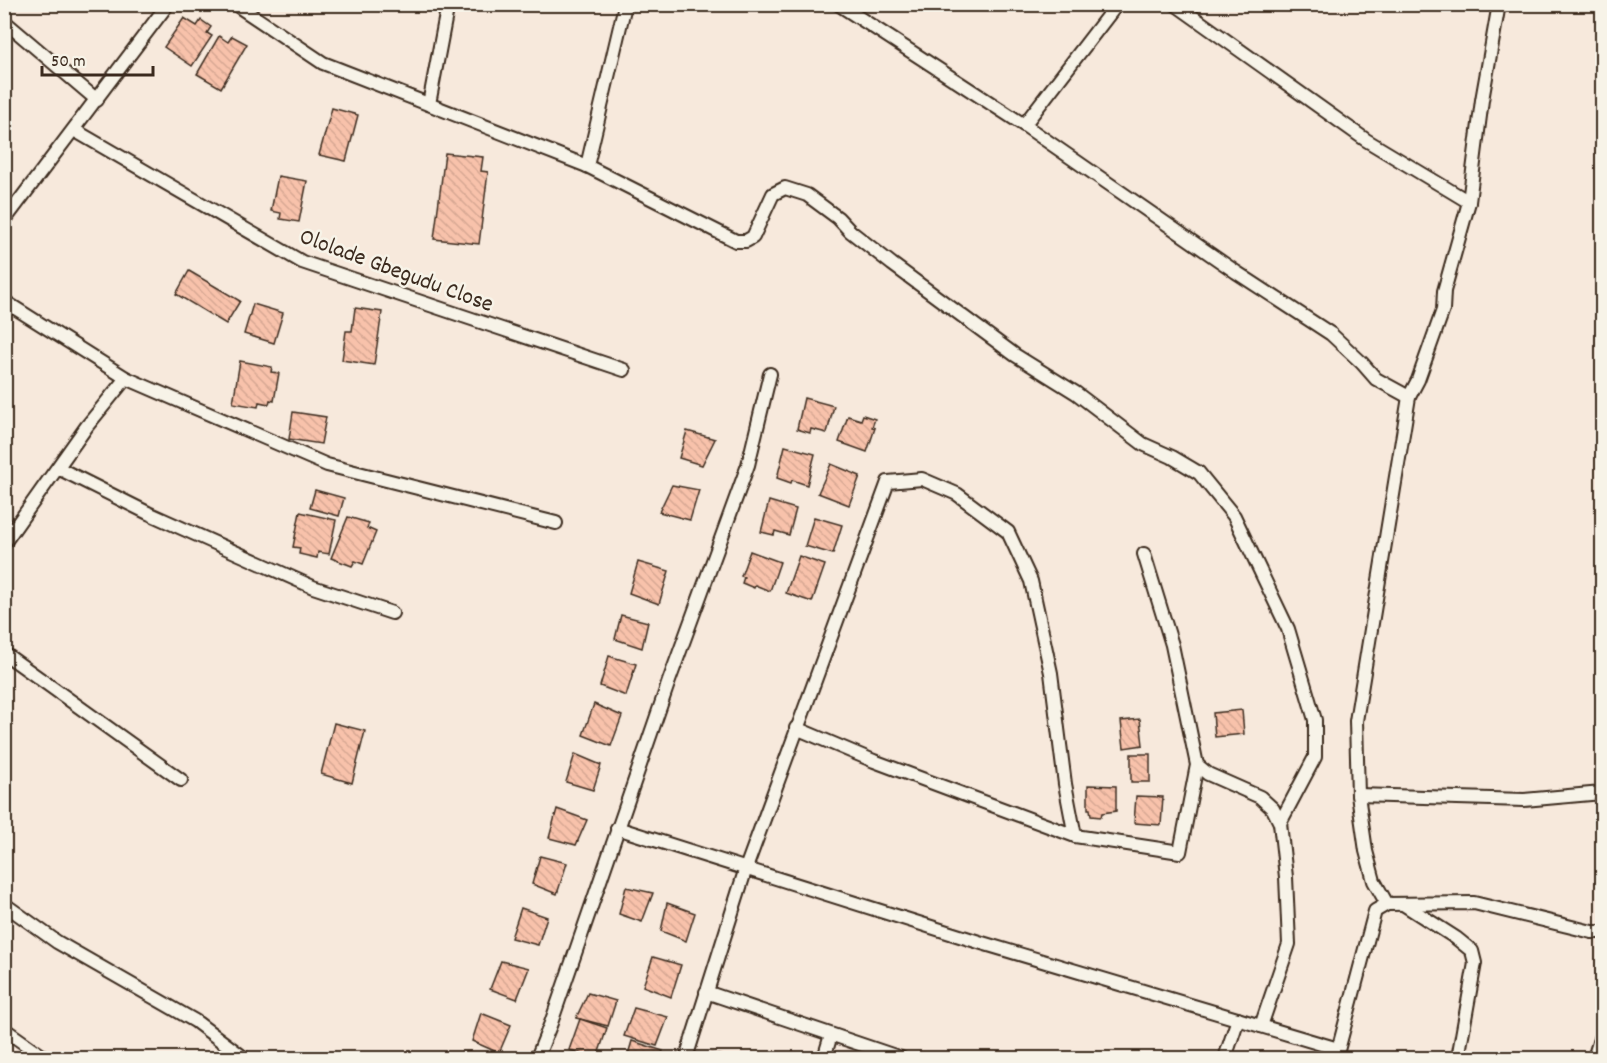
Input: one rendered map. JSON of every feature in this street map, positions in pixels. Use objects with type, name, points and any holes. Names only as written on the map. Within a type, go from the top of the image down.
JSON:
[{"type":"street","points":[[4,221],[168,4]]},
{"type":"street","points":[[235,4],[323,63],[587,166],[736,241],[746,241],[753,237],[773,194],[785,188],[807,195],[892,264],[1015,355],[1076,393],[1143,444],[1199,473],[1234,516],[1288,629],[1315,720],[1315,757],[1280,823]]},
{"type":"street","points":[[429,105],[448,4]]},
{"type":"street","points":[[838,4],[1023,126],[1236,273],[1331,334],[1376,379],[1409,397]]},
{"type":"street","points":[[1023,126],[1117,4]]},
{"type":"street","points":[[1175,4],[1366,140],[1469,202]]},
{"type":"street","points":[[1387,904],[1374,881],[1366,850],[1358,795],[1356,722],[1409,397],[1418,380],[1443,310],[1444,291],[1469,202],[1482,100],[1499,4]]},
{"type":"street","points":[[587,166],[625,5]]},
{"type":"street","points":[[4,21],[97,100]]},
{"type":"street","name":"Ololade Gbegudu Close","points":[[74,130],[302,262],[624,370]]},
{"type":"street","points":[[4,301],[126,378],[327,465],[556,523]]},
{"type":"street","points":[[537,1059],[617,828],[748,465],[770,374]]},
{"type":"street","points":[[4,543],[87,426],[126,378]]},
{"type":"street","points":[[58,468],[148,513],[313,587],[392,613]]},
{"type":"street","points":[[686,1059],[746,868],[888,482],[922,479],[957,494],[1008,532],[1031,581],[1050,672],[1065,784],[1076,836]]},
{"type":"street","points":[[796,728],[1076,836],[1180,852],[1197,765],[1172,645],[1144,554]]},
{"type":"street","points":[[4,653],[181,780]]},
{"type":"street","points":[[1197,765],[1208,774],[1260,797],[1273,809],[1280,823],[1286,877],[1288,944],[1261,1026]]},
{"type":"street","points":[[1358,795],[1524,800],[1602,793]]},
{"type":"street","points":[[617,828],[982,943],[1261,1026],[1337,1054],[1375,911],[1387,904],[1474,903],[1592,932],[1602,932]]},
{"type":"street","points":[[4,904],[57,942],[195,1021],[244,1059]]},
{"type":"street","points":[[1403,904],[1472,951],[1475,963],[1458,1059]]},
{"type":"street","points":[[706,992],[901,1059]]},
{"type":"street","points":[[1225,1059],[1238,1019]]},
{"type":"street","points":[[4,1029],[45,1059]]},
{"type":"street","points":[[1594,1059],[1602,1033]]},
{"type":"street","points":[[824,1059],[831,1035]]},
{"type":"building","points":[[184,18],[197,26],[201,20],[211,27],[207,33],[212,36],[192,66],[164,47]]},
{"type":"building","points":[[219,36],[228,42],[232,36],[247,44],[221,88],[197,74]]},
{"type":"building","points":[[332,108],[358,115],[346,161],[319,155]]},
{"type":"building","points":[[445,153],[483,157],[481,171],[488,172],[479,244],[434,239]]},
{"type":"building","points":[[278,176],[307,181],[299,222],[280,219],[281,213],[271,211]]},
{"type":"building","points":[[189,271],[240,301],[226,324],[176,294]]},
{"type":"building","points":[[253,304],[283,313],[274,343],[244,334]]},
{"type":"building","points":[[355,308],[382,312],[374,365],[342,360],[346,331],[352,331]]},
{"type":"building","points":[[240,361],[272,367],[271,372],[279,373],[274,401],[270,400],[269,404],[259,402],[258,407],[233,403]]},
{"type":"building","points":[[804,398],[834,406],[827,433],[811,429],[810,433],[797,429]]},
{"type":"building","points":[[293,412],[326,417],[321,444],[289,439]]},
{"type":"building","points":[[863,415],[875,419],[872,427],[875,428],[867,452],[839,442],[848,416],[861,420]]},
{"type":"building","points":[[687,431],[715,439],[702,465],[679,458]]},
{"type":"building","points":[[785,446],[815,454],[807,485],[777,478]]},
{"type":"building","points":[[831,464],[860,476],[849,505],[818,493]]},
{"type":"building","points":[[672,485],[699,490],[690,520],[659,512]]},
{"type":"building","points":[[315,490],[344,498],[339,516],[310,508]]},
{"type":"building","points":[[769,501],[796,509],[789,535],[775,531],[774,535],[761,532]]},
{"type":"building","points":[[300,512],[336,520],[329,554],[318,552],[317,558],[299,554],[300,548],[293,547]]},
{"type":"building","points":[[348,517],[369,523],[367,528],[376,532],[363,564],[355,561],[352,566],[331,558]]},
{"type":"building","points":[[814,517],[842,525],[833,554],[805,546]]},
{"type":"building","points":[[750,551],[780,562],[770,591],[742,583],[744,577],[741,576]]},
{"type":"building","points":[[799,556],[825,565],[812,602],[786,593]]},
{"type":"building","points":[[638,562],[669,571],[659,604],[629,593]]},
{"type":"building","points":[[621,615],[648,622],[642,648],[615,639]]},
{"type":"building","points":[[609,656],[636,664],[626,696],[600,686]]},
{"type":"building","points":[[594,704],[622,716],[611,746],[583,735]]},
{"type":"building","points":[[1242,710],[1244,734],[1215,737],[1213,713]]},
{"type":"building","points":[[1140,719],[1143,745],[1124,748],[1121,721]]},
{"type":"building","points":[[334,723],[365,731],[352,783],[321,774]]},
{"type":"building","points":[[575,754],[601,765],[593,790],[566,782]]},
{"type":"building","points":[[1131,754],[1150,754],[1150,782],[1131,782]]},
{"type":"building","points":[[1088,785],[1116,786],[1116,811],[1102,813],[1101,817],[1091,816],[1090,809],[1088,809]]},
{"type":"building","points":[[1136,796],[1163,797],[1161,825],[1134,823]]},
{"type":"building","points":[[557,809],[587,820],[576,845],[549,838]]},
{"type":"building","points":[[540,856],[567,863],[557,894],[532,884]]},
{"type":"building","points":[[626,887],[653,893],[642,922],[619,914]]},
{"type":"building","points":[[667,903],[695,913],[686,941],[661,931]]},
{"type":"building","points":[[521,908],[547,917],[538,945],[511,938]]},
{"type":"building","points":[[653,957],[681,965],[671,997],[643,986]]},
{"type":"building","points":[[501,961],[529,968],[517,999],[490,989]]},
{"type":"building","points":[[588,993],[616,1001],[608,1026],[576,1018]]},
{"type":"building","points":[[634,1008],[668,1017],[657,1046],[624,1036]]},
{"type":"building","points":[[481,1013],[511,1025],[499,1053],[472,1041]]},
{"type":"building","points":[[580,1019],[607,1028],[597,1058],[569,1050]]},
{"type":"building","points":[[632,1041],[663,1051],[660,1058],[627,1058]]},
{"type":"building","points":[[711,1054],[736,1058],[710,1058]]}]
